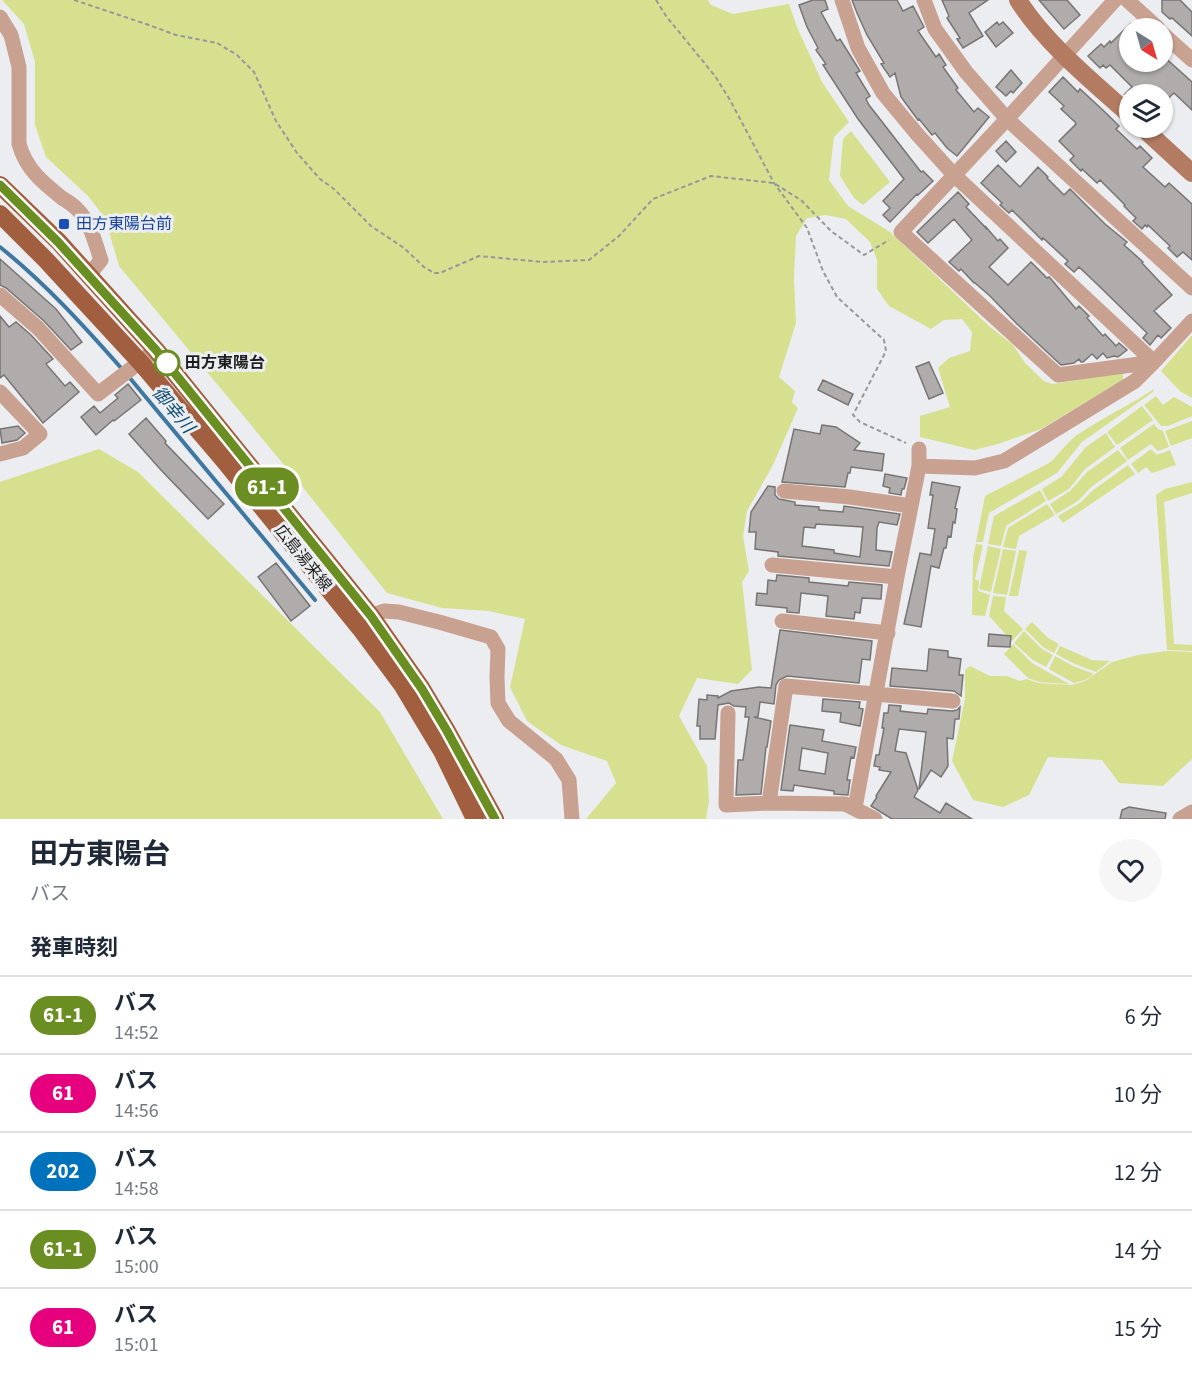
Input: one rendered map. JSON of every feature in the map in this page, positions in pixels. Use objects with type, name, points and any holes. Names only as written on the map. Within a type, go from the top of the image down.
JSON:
[{"type":"main road","name":"広島湯来線","points":[[0,185],[58,242],[156,350],[365,622],[442,751],[476,819]]},
{"type":"main road","name":"広島湯来線","points":[[0,214],[141,363],[422,689],[495,819]]},
{"type":"street","points":[[842,0],[858,48],[884,93],[917,134],[954,175],[1154,362]]},
{"type":"street","points":[[924,0],[935,29],[966,72],[1007,118],[1192,288]]},
{"type":"street","points":[[1018,0],[1036,24],[1065,55],[1119,105]]},
{"type":"street","points":[[1115,0],[901,232],[1058,375],[1154,362]]},
{"type":"street","points":[[1127,0],[1147,18]]},
{"type":"street","points":[[0,17],[11,35],[19,67],[19,144],[22,155],[42,182],[77,209],[88,224],[101,260],[89,275]]},
{"type":"street","points":[[1173,43],[1192,60]]},
{"type":"street","points":[[1154,138],[1192,173]]},
{"type":"street","points":[[0,295],[38,328],[98,394],[156,350]]},
{"type":"street","points":[[919,466],[975,468],[1004,461],[1135,381],[1192,321]]},
{"type":"street","points":[[0,453],[23,448],[40,434],[3,402]]},
{"type":"street","points":[[855,808],[919,466],[919,449]]},
{"type":"street","points":[[784,491],[911,506]]},
{"type":"street","points":[[772,565],[897,577]]},
{"type":"street","points":[[365,622],[384,611],[399,612],[491,637],[498,649],[498,703],[509,721],[556,759],[569,780],[572,819]]},
{"type":"street","points":[[782,621],[888,633]]},
{"type":"street","points":[[769,803],[786,686],[953,701]]},
{"type":"street","points":[[728,713],[726,805],[844,804],[875,819]]},
{"type":"street","points":[[1180,819],[1192,812]]},
{"type":"path","points":[[74,0],[176,35],[217,43],[237,55],[254,72],[276,121],[297,153],[320,179],[334,189],[371,226],[404,248],[424,267],[435,273],[440,273],[479,256],[543,262],[589,260],[619,236],[653,199],[711,176],[774,183],[802,201],[831,231],[864,255],[901,232]]},
{"type":"path","points":[[656,0],[679,34],[715,76],[730,100],[774,183],[807,228],[823,271],[837,297],[884,340],[886,351],[853,415],[860,422],[919,449]]},
{"type":"green space","points":[[2,0],[708,0],[711,5],[733,14],[789,4],[822,82],[849,122],[834,137],[829,180],[848,206],[890,232],[989,326],[1013,345],[1026,364],[1044,381],[1053,384],[1123,373],[1123,380],[1041,429],[998,444],[974,450],[920,437],[920,416],[950,407],[938,368],[949,358],[970,351],[972,332],[962,319],[944,320],[931,329],[889,306],[877,289],[877,260],[870,242],[846,219],[826,215],[807,218],[796,236],[794,278],[796,323],[779,377],[795,391],[792,402],[798,408],[773,465],[747,511],[743,536],[749,571],[742,582],[752,670],[738,684],[697,678],[679,716],[707,766],[709,801],[706,819],[586,819],[616,783],[607,761],[561,745],[527,721],[510,687],[525,619],[489,611],[442,608],[387,593],[119,266],[105,218],[88,196],[46,157],[35,125],[35,62],[24,24]]},
{"type":"green space","points":[[851,131],[890,182],[863,205],[854,198],[840,176],[843,139]]},
{"type":"green space","points":[[1192,335],[1192,398],[1181,392],[1161,371]]},
{"type":"green space","points":[[1154,389],[1153,392],[1082,442],[1057,473],[989,513],[983,542],[976,542],[985,496],[1049,463],[1076,436]]},
{"type":"green space","points":[[1156,396],[1163,405],[1174,397],[1192,407],[1192,416],[1168,426],[1161,426],[1144,405]]},
{"type":"green space","points":[[1142,406],[1153,420],[1117,445],[1107,432]]},
{"type":"green space","points":[[1192,421],[1192,438],[1171,446],[1165,431]]},
{"type":"green space","points":[[1154,424],[1163,431],[1169,447],[1158,451],[1151,444],[1128,460],[1120,448]]},
{"type":"green space","points":[[1106,433],[1115,447],[1085,469],[1069,489],[1048,501],[1042,489],[1061,477],[1086,447]]},
{"type":"green space","points":[[99,449],[138,472],[380,712],[443,819],[0,819],[0,482]]},
{"type":"green space","points":[[1151,449],[1157,455],[1170,450],[1176,465],[1152,473],[1146,467],[1138,473],[1131,464]]},
{"type":"green space","points":[[1118,450],[1127,461],[1090,488],[1078,501],[1056,514],[1050,504],[1070,491],[1087,472]]},
{"type":"green space","points":[[1128,465],[1135,474],[1063,523],[1058,516],[1080,503],[1092,491]]},
{"type":"green space","points":[[1192,482],[1192,493],[1164,502],[1174,644],[1192,645],[1192,651],[1167,650],[1156,495],[1165,489]]},
{"type":"green space","points":[[1040,490],[1046,501],[1006,526],[1001,546],[988,544],[994,516]]},
{"type":"green space","points":[[1047,504],[1055,515],[1019,536],[1016,549],[1003,547],[1008,528]]},
{"type":"green space","points":[[976,544],[983,545],[975,579],[979,581],[978,591],[990,595],[985,616],[972,615],[973,557]]},
{"type":"green space","points":[[988,546],[1001,549],[991,592],[979,589]]},
{"type":"green space","points":[[1003,549],[1016,551],[1007,595],[993,593]]},
{"type":"green space","points":[[1019,550],[1027,551],[1018,596],[1009,596]]},
{"type":"green space","points":[[993,596],[1006,597],[1004,611],[1023,629],[1012,641],[989,616]]},
{"type":"green space","points":[[1032,622],[1048,638],[1059,644],[1054,653],[1043,647],[1025,629]]},
{"type":"green space","points":[[1024,631],[1042,649],[1053,655],[1046,667],[1033,660],[1014,643]]},
{"type":"green space","points":[[1013,644],[1032,663],[1069,684],[1039,682],[1028,678],[1004,654]]},
{"type":"green space","points":[[1060,646],[1092,660],[1110,661],[1096,672],[1056,654]]},
{"type":"green space","points":[[1167,651],[1192,652],[1192,759],[1163,786],[1119,783],[1102,760],[1048,757],[1029,795],[1003,807],[973,800],[952,761],[965,699],[965,670],[970,666],[990,676],[1007,676],[1020,681],[1027,679],[1038,683],[1072,685],[1085,681],[1112,662]]},
{"type":"green space","points":[[1055,656],[1094,674],[1074,683],[1049,669]]},
{"type":"building","points":[[813,0],[825,0],[828,9],[821,12],[837,41],[840,39],[860,71],[856,73],[870,96],[866,99],[869,105],[921,172],[923,171],[933,181],[890,222],[883,215],[890,208],[883,201],[904,179],[858,119],[823,65],[826,64],[816,50],[818,48],[799,5]]},
{"type":"building","points":[[852,0],[897,0],[903,11],[913,6],[924,27],[918,31],[936,57],[939,54],[946,65],[943,67],[958,88],[956,90],[974,112],[978,108],[989,117],[957,156],[935,133],[932,135],[901,97],[895,73],[890,77],[881,64],[884,63],[867,35]]},
{"type":"building","points":[[942,0],[988,0],[969,13],[983,36],[963,48],[957,39],[960,38],[947,18],[949,16]]},
{"type":"building","points":[[1039,0],[1067,0],[1080,15],[1064,29]]},
{"type":"building","points":[[1162,0],[1180,0],[1192,12],[1192,36],[1173,18],[1169,18],[1162,12]]},
{"type":"building","points":[[997,22],[999,25],[1003,22],[1013,33],[996,47],[985,32]]},
{"type":"building","points":[[1119,35],[1119,72],[1173,72],[1173,65],[1192,82],[1192,110],[1173,94],[1173,84],[1129,84],[1110,65],[1106,68],[1103,65],[1100,68],[1088,56],[1101,44],[1104,47],[1110,41],[1111,43]]},
{"type":"building","points":[[1011,70],[1022,83],[1013,93],[1011,91],[1006,96],[996,87]]},
{"type":"building","points":[[1063,77],[1078,92],[1080,89],[1119,126],[1116,129],[1119,132],[1119,138],[1125,138],[1137,149],[1140,146],[1152,158],[1143,167],[1165,187],[1169,183],[1192,204],[1192,260],[1183,252],[1177,257],[1168,248],[1170,246],[1148,225],[1142,229],[1133,221],[1136,218],[1125,205],[1100,180],[1097,183],[1070,160],[1074,156],[1059,141],[1076,124],[1061,109],[1064,106],[1049,92]]},
{"type":"building","points":[[1006,141],[1016,152],[1006,162],[996,151]]},
{"type":"building","points":[[998,165],[1020,187],[1038,167],[1064,195],[1070,189],[1127,242],[1124,245],[1143,262],[1172,295],[1154,311],[1171,328],[1161,338],[1158,335],[1150,345],[1143,338],[1147,333],[1079,267],[1074,272],[1065,264],[1068,261],[1043,238],[1042,240],[1012,210],[1009,213],[1000,205],[1002,203],[981,183]]},
{"type":"building","points":[[958,192],[969,204],[966,207],[998,241],[1000,239],[1008,248],[989,267],[1008,285],[1031,262],[1047,278],[1051,279],[1076,309],[1079,306],[1089,316],[1087,318],[1103,336],[1105,334],[1116,346],[1119,343],[1127,350],[1118,357],[1107,358],[1103,353],[1097,359],[1092,354],[1083,362],[1079,359],[1074,363],[1061,365],[961,269],[959,271],[949,262],[972,240],[954,219],[928,243],[917,232]]},
{"type":"building","points":[[0,259],[56,309],[82,342],[71,350],[44,321],[0,285]]},
{"type":"building","points":[[0,316],[9,327],[16,322],[31,335],[53,359],[46,364],[65,386],[70,382],[79,392],[43,423],[4,375],[0,378]]},
{"type":"building","points":[[929,362],[943,393],[929,399],[916,367]]},
{"type":"building","points":[[823,380],[853,394],[848,405],[818,390]]},
{"type":"building","points":[[128,384],[141,400],[96,435],[81,417],[94,406],[100,413],[118,398],[115,395]]},
{"type":"building","points":[[146,418],[166,441],[165,443],[224,504],[208,519],[129,434]]},
{"type":"building","points":[[822,425],[836,427],[860,443],[854,450],[884,454],[882,471],[851,467],[845,487],[782,482],[794,429],[820,434]]},
{"type":"building","points":[[18,426],[25,433],[17,440],[2,443],[0,429]]},
{"type":"building","points":[[885,474],[907,478],[901,495],[889,493],[890,488],[883,486]]},
{"type":"building","points":[[932,482],[960,487],[951,537],[948,536],[939,568],[931,566],[921,627],[904,624],[920,553],[931,555],[935,529],[928,528],[933,495],[930,495]]},
{"type":"building","points":[[768,486],[775,487],[775,495],[779,499],[795,502],[795,505],[843,512],[844,506],[900,514],[897,525],[879,522],[877,528],[876,550],[892,552],[889,566],[778,556],[778,552],[755,549],[756,532],[749,532],[751,512]],"holes":[[[816,524],[863,527],[860,557],[834,553],[834,550],[802,546],[804,527],[815,528]]]},
{"type":"building","points":[[276,563],[310,606],[291,621],[258,577]]},
{"type":"building","points":[[777,575],[809,578],[809,582],[848,586],[849,582],[882,585],[881,599],[862,598],[860,613],[855,612],[854,619],[826,616],[828,596],[801,593],[799,613],[787,612],[787,608],[756,605],[757,593],[767,594],[768,580],[776,581]]},
{"type":"building","points":[[780,630],[872,641],[870,660],[862,659],[859,683],[787,676],[779,680],[776,685],[774,704],[760,702],[758,717],[754,717],[771,721],[761,794],[736,795],[738,760],[743,760],[749,717],[745,717],[746,707],[729,703],[718,705],[715,739],[700,739],[700,726],[697,726],[699,699],[707,700],[707,695],[718,696],[718,698],[731,691],[759,687],[771,688]]},
{"type":"building","points":[[989,634],[1011,636],[1010,647],[988,646]]},
{"type":"building","points":[[929,649],[948,651],[948,657],[961,659],[959,675],[963,675],[961,696],[954,691],[890,686],[892,668],[927,671]]},
{"type":"building","points":[[823,699],[860,702],[859,708],[863,709],[860,726],[840,722],[841,713],[822,711]]},
{"type":"building","points":[[889,705],[901,706],[900,711],[927,714],[928,709],[952,711],[960,707],[959,719],[955,719],[953,739],[947,738],[948,766],[941,777],[931,770],[919,789],[926,732],[899,729],[895,751],[906,753],[918,790],[914,797],[940,813],[946,803],[972,819],[892,819],[871,806],[891,772],[879,770],[880,767],[874,766],[876,755],[879,755],[884,713],[888,713]]},
{"type":"building","points":[[790,725],[824,730],[822,741],[856,747],[854,758],[851,757],[847,780],[850,780],[848,795],[794,785],[793,791],[781,790]],"holes":[[[802,748],[828,753],[825,774],[799,770]]]},
{"type":"building","points":[[1129,807],[1166,813],[1165,819],[1120,819],[1122,810]]},
{"type":"waterway","name":"御幸川","points":[[0,247],[48,290],[122,369]]},
{"type":"waterway","name":"御幸川","points":[[129,377],[315,600]]},
{"type":"bus line","name":"61-1","points":[[0,185],[58,242],[156,350],[371,616],[422,689],[495,819]]},
{"type":"place","name":"田方東陽台前","points":[[64,224]]},
{"type":"place","name":"田方東陽台","points":[[167,363]]}]
